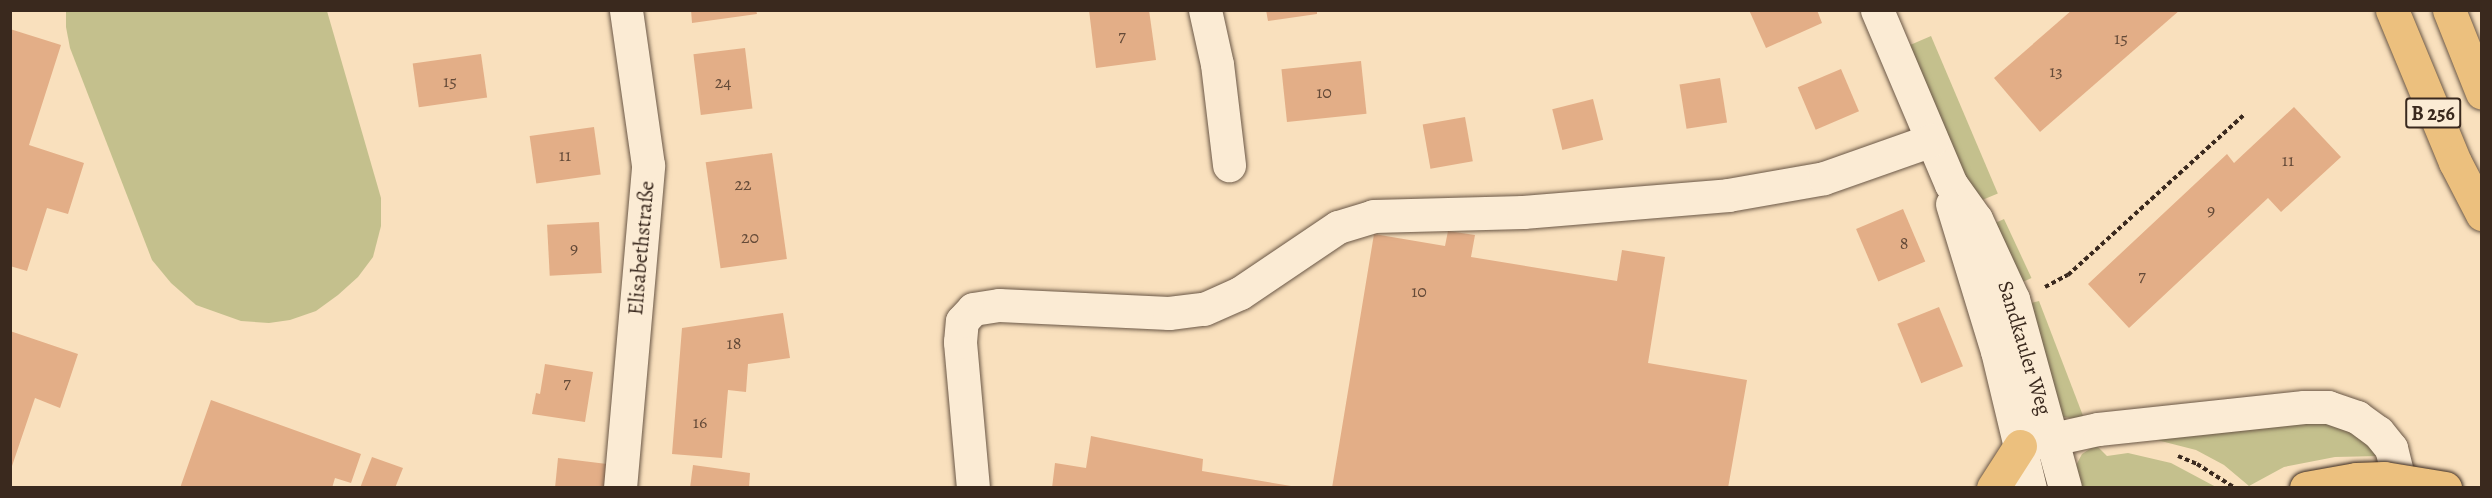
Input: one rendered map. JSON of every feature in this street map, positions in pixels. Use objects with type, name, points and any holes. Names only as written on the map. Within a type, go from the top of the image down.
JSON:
[{"type":"highway","name":"B 256","points":[[2392,10],[2455,162],[2481,213]]},
{"type":"highway","name":"B 256","points":[[2449,10],[2481,93]]},
{"type":"highway","points":[[1993,488],[2020,446]]},
{"type":"highway","points":[[2306,488],[2336,481],[2384,478],[2445,488]]},
{"type":"street","name":"Elisabethstraße","points":[[620,488],[648,165],[626,10]]},
{"type":"street","points":[[1205,10],[1217,64],[1229,165]]},
{"type":"street","name":"Sandkauler Weg","points":[[1877,10],[1951,184],[1976,219],[2013,299],[2065,488]]},
{"type":"street","points":[[973,488],[960,342],[962,321],[973,309],[999,305],[1168,313],[1204,309],[1240,293],[1338,227],[1372,216],[1523,212],[1728,195],[1824,178],[1932,140]]},
{"type":"street","name":"Sandkauler Weg","points":[[1951,184],[1953,210],[1994,340],[2030,488]]},
{"type":"street","points":[[2020,446],[2098,429],[2304,407],[2328,407],[2357,417],[2378,432],[2391,448],[2401,488]]},
{"type":"path","points":[[2044,288],[2068,275],[2244,115]]},
{"type":"shaded area","points":[[66,11],[327,11],[381,198],[381,226],[373,257],[358,277],[316,311],[290,320],[269,323],[241,321],[196,305],[171,283],[152,260],[70,48]]},
{"type":"shaded area","points":[[1931,36],[1998,193],[1976,203],[1909,45]]},
{"type":"shaded area","points":[[2004,219],[2031,278],[2015,286],[1988,227]]},
{"type":"shaded area","points":[[2039,301],[2085,421],[2059,416],[2027,304]]},
{"type":"shaded area","points":[[2328,420],[2364,436],[2379,456],[2335,457],[2284,467],[2249,486],[2224,465],[2196,450],[2153,439]]},
{"type":"shaded area","points":[[2096,445],[2107,456],[2128,453],[2171,463],[2216,487],[2076,487],[2072,473],[2082,454]]},
{"type":"building","points":[[691,10],[756,10],[757,14],[692,23]]},
{"type":"building","points":[[1089,10],[1149,10],[1156,60],[1096,68]]},
{"type":"building","points":[[1266,10],[1317,10],[1317,14],[1268,21]]},
{"type":"building","points":[[1749,10],[1817,10],[1822,23],[1766,48]]},
{"type":"building","points":[[2072,10],[2180,10],[2040,132],[1994,78]]},
{"type":"building","points":[[10,29],[61,45],[29,145],[84,163],[68,214],[47,208],[27,271],[10,266]]},
{"type":"building","points":[[745,48],[752,109],[701,115],[693,54]]},
{"type":"building","points":[[481,54],[487,98],[419,107],[413,64]]},
{"type":"building","points":[[1361,61],[1367,114],[1287,122],[1281,69]]},
{"type":"building","points":[[1841,69],[1859,111],[1816,130],[1798,87]]},
{"type":"building","points":[[1720,78],[1727,122],[1687,129],[1680,84]]},
{"type":"building","points":[[1593,99],[1603,140],[1562,150],[1552,109]]},
{"type":"building","points":[[2294,107],[2341,157],[2281,212],[2268,198],[2129,328],[2088,284],[2227,154],[2234,163]]},
{"type":"building","points":[[1465,117],[1473,161],[1430,169],[1423,124]]},
{"type":"building","points":[[594,127],[601,175],[536,184],[530,136]]},
{"type":"building","points":[[772,153],[787,259],[721,268],[706,162]]},
{"type":"building","points":[[1903,209],[1925,261],[1878,281],[1856,229]]},
{"type":"building","points":[[599,222],[602,273],[550,276],[547,225]]},
{"type":"building","points":[[1448,231],[1475,235],[1471,257],[1617,281],[1622,250],[1665,257],[1648,363],[1747,380],[1728,488],[1332,488],[1374,234],[1445,246]]},
{"type":"building","points":[[1939,307],[1963,366],[1921,383],[1897,324]]},
{"type":"building","points":[[783,313],[790,358],[748,364],[746,392],[728,390],[722,458],[672,454],[682,328]]},
{"type":"building","points":[[10,331],[78,354],[60,408],[35,398],[11,469]]},
{"type":"building","points":[[545,364],[593,372],[585,422],[532,414],[536,393],[540,394]]},
{"type":"building","points":[[211,400],[361,454],[351,483],[335,478],[332,488],[180,488]]},
{"type":"building","points":[[1091,436],[1203,459],[1202,471],[1303,488],[1052,488],[1055,463],[1086,468]]},
{"type":"building","points":[[372,457],[403,468],[395,488],[360,488]]},
{"type":"building","points":[[558,458],[607,464],[604,488],[555,488]]},
{"type":"building","points":[[693,465],[750,473],[749,488],[690,488]]}]
